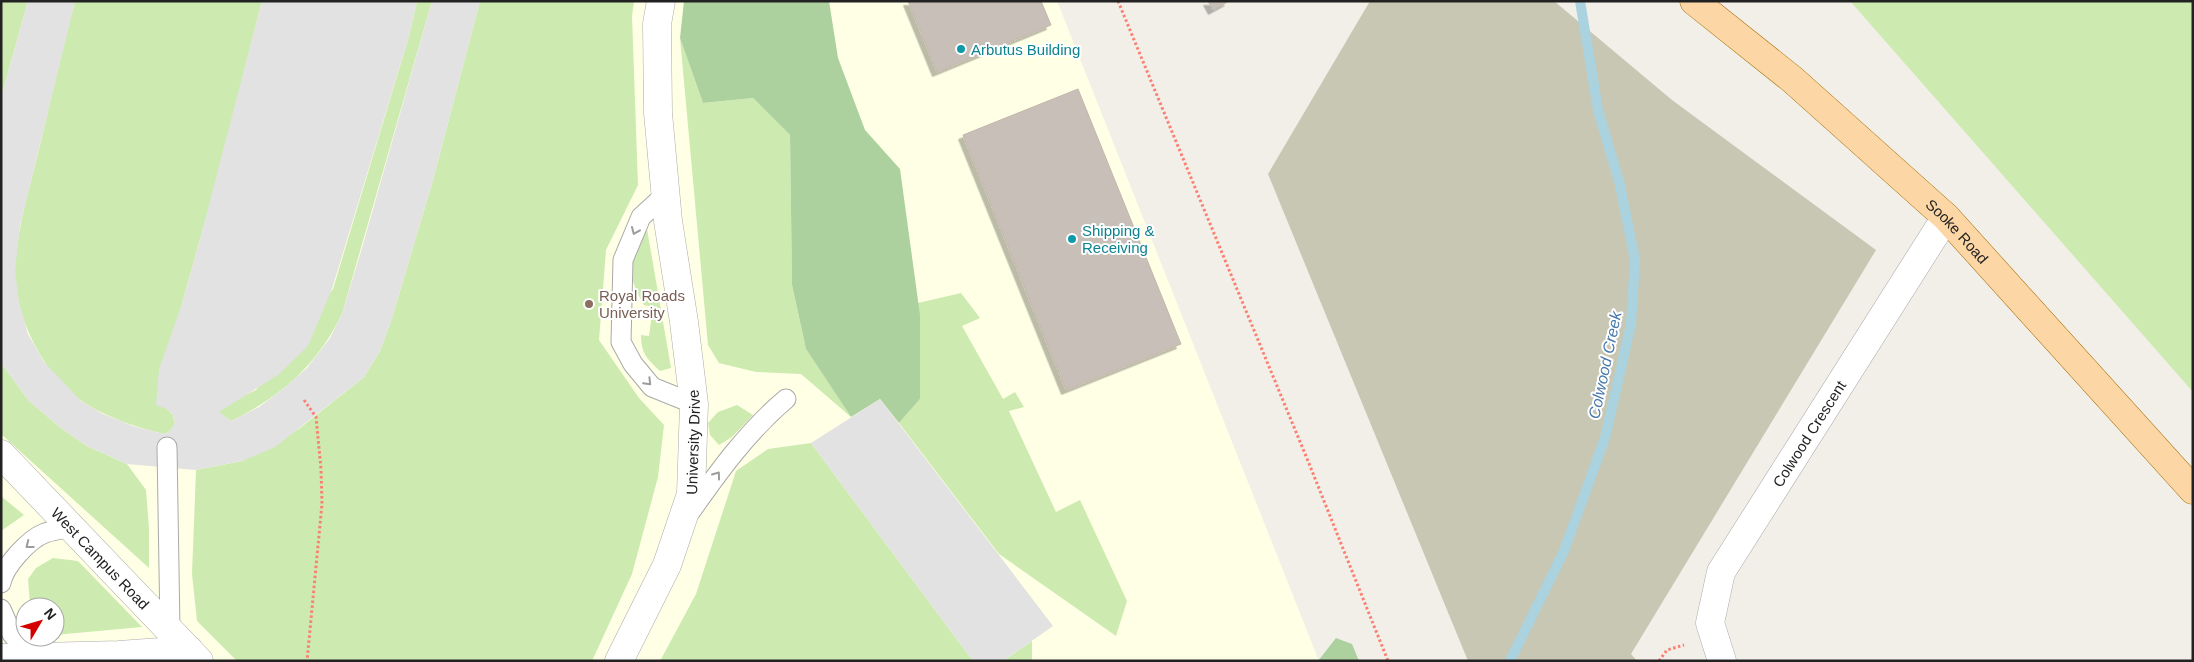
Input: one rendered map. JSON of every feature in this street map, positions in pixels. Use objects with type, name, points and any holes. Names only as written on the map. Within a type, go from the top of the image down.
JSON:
[{"type":"main road","name":"Sooke Road","points":[[1694,1],[1793,80],[1946,217],[2193,490]]},
{"type":"street","name":"University Drive","points":[[619,661],[667,565],[691,494],[694,404],[666,194],[658,113],[657,24],[661,1]]},
{"type":"street","name":"Colwood Crescent","points":[[1722,661],[1710,623],[1721,572],[1946,217]]},
{"type":"street","name":"West Campus Road","points":[[1,454],[194,656]]},
{"type":"street","points":[[1,658],[194,656]]},
{"type":"lane","points":[[666,194],[641,217],[623,260],[621,342],[633,364],[652,387],[694,404]]},
{"type":"lane","points":[[679,529],[719,472],[761,420],[786,399]]},
{"type":"lane","points":[[167,446],[170,630]]},
{"type":"lane","points":[[1,582],[2,575],[25,548],[44,534],[72,527]]},
{"type":"lane","points":[[1,609],[12,634],[32,658]]},
{"type":"path","points":[[1118,1],[1308,460],[1388,661]]},
{"type":"path","points":[[304,400],[316,417],[322,469],[322,504],[307,661]]},
{"type":"shaded area","name":"Royal Roads University","points":[[1,1],[1057,1],[1319,661],[1,661]]},
{"type":"shaded area","points":[[28,1],[75,1],[20,226],[15,270],[19,303],[28,334],[44,362],[81,401],[103,414],[133,426],[164,434],[170,431],[175,423],[173,415],[167,409],[156,405],[159,369],[182,304],[262,1],[417,1],[409,36],[332,289],[308,346],[278,375],[219,412],[231,421],[259,407],[283,389],[307,368],[330,338],[342,314],[362,248],[432,1],[480,1],[433,180],[392,318],[380,351],[364,377],[275,447],[242,461],[196,470],[127,464],[87,446],[61,428],[29,401],[1,363],[1,98]]},
{"type":"shaded area","points":[[1370,1],[1554,1],[1672,100],[1876,250],[1631,654],[1637,661],[1468,661],[1268,174]]},
{"type":"shaded area","points":[[880,399],[1053,626],[1003,661],[973,661],[811,443]]},
{"type":"green space","points":[[1,1],[28,1],[1,98]]},
{"type":"green space","points":[[75,1],[262,1],[216,182],[182,304],[167,409],[173,415],[175,424],[170,431],[164,434],[132,425],[92,408],[69,391],[44,361],[25,324],[19,305],[15,268],[21,224]]},
{"type":"green space","points":[[417,1],[432,1],[342,314],[321,349],[296,377],[266,401],[231,421],[218,412],[239,398],[256,390],[333,289],[409,36]]},
{"type":"green space","points":[[480,1],[634,1],[632,16],[638,185],[606,250],[599,340],[639,398],[664,425],[658,477],[632,574],[592,661],[237,661],[197,621],[192,574],[196,470],[242,461],[300,428],[364,377],[380,351],[392,318],[433,180]]},
{"type":"green space","points":[[684,1],[829,1],[838,58],[865,130],[900,169],[920,315],[920,399],[899,423],[880,399],[851,417],[806,349],[792,285],[790,135],[753,98],[703,103],[680,38]]},
{"type":"green space","points":[[1850,1],[2193,1],[2193,392]]},
{"type":"green space","points":[[680,38],[703,103],[753,98],[790,135],[792,285],[806,349],[851,417],[801,374],[756,372],[719,363],[708,345]]},
{"type":"green space","points":[[646,223],[671,368],[660,371],[646,355],[641,341],[641,335],[649,336],[653,307],[644,305],[633,283],[631,273],[633,254]]},
{"type":"green space","points":[[961,293],[980,318],[962,326],[1003,399],[1015,392],[1024,407],[1009,411],[1056,512],[1080,500],[1127,601],[1116,636],[999,554],[899,423],[920,399],[918,303]]},
{"type":"green space","points":[[1,363],[29,401],[61,428],[87,446],[127,464],[146,490],[149,528],[149,568],[1,434]]},
{"type":"green space","points":[[737,405],[753,415],[732,437],[719,445],[710,435],[708,423],[718,412]]},
{"type":"green space","points":[[811,443],[973,661],[660,661],[696,594],[736,471],[768,449]]},
{"type":"green space","points":[[1,496],[24,515],[1,531]]},
{"type":"green space","points":[[53,558],[78,561],[142,627],[65,634],[65,597],[29,597],[28,579],[36,568]]},
{"type":"green space","points":[[1336,638],[1352,644],[1359,661],[1318,661]]},
{"type":"green space","points":[[1032,641],[1032,661],[1003,661]]},
{"type":"building","name":"Arbutus Building","points":[[908,1],[1041,1],[1051,25],[937,72]]},
{"type":"building","points":[[1208,1],[1229,1],[1213,10]]},
{"type":"building","name":"Shipping & Receiving","points":[[1078,89],[1181,344],[1066,390],[963,135]]},
{"type":"waterway","name":"Colwood Creek","points":[[1510,661],[1564,551],[1605,438],[1631,324],[1635,260],[1620,185],[1598,110],[1580,1]]},
{"type":"place","name":"Arbutus Building","points":[[961,49]]},
{"type":"place","name":"Shipping & Receiving","points":[[1072,239]]},
{"type":"place","name":"Royal Roads University","points":[[589,304]]}]
